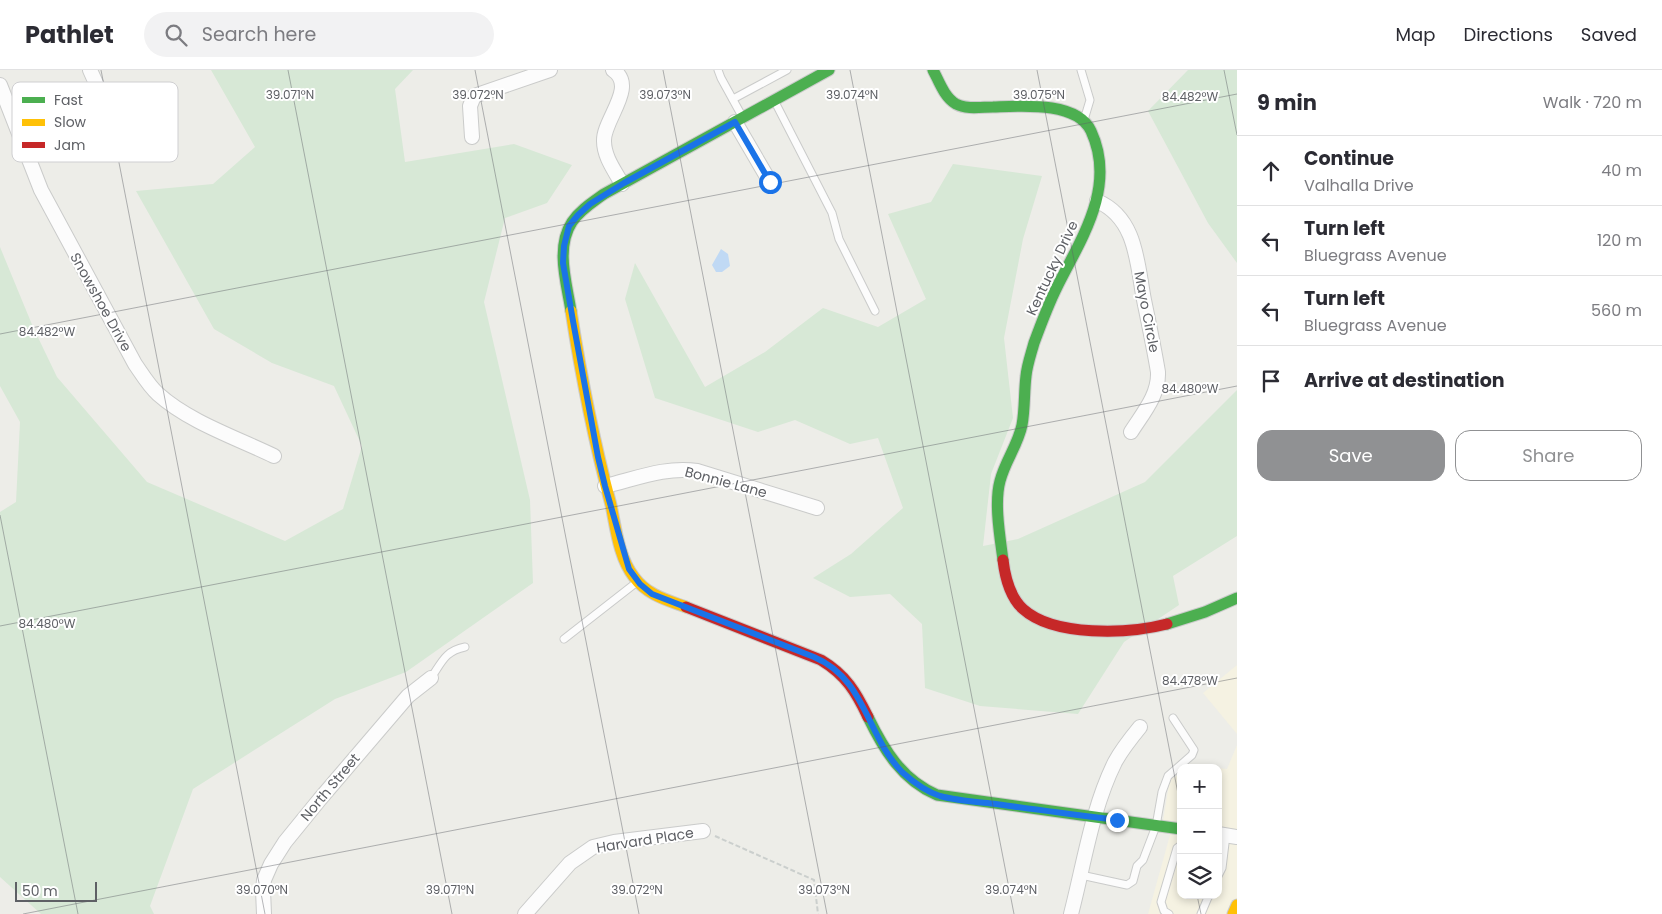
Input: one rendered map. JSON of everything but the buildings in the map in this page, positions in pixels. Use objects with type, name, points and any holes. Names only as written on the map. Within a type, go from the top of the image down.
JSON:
[{"type":"street","points":[[90,70],[95,82]]},
{"type":"street","points":[[472,137],[470,106],[474,96],[550,70]]},
{"type":"street","points":[[613,70],[619,74],[623,82],[604,139],[605,153],[622,184]]},
{"type":"street","points":[[829,70],[622,184],[590,204],[573,221],[566,235],[563,257],[598,457],[629,569],[638,581],[652,594],[814,657],[835,669],[856,693],[877,737],[892,761],[911,780],[933,793],[967,800],[1177,829]]},
{"type":"street","points":[[933,70],[946,94],[957,105],[973,107],[1034,106],[1069,113],[1084,120]]},
{"type":"street","name":"Snowshoe Drive","points":[[0,85],[12,116]]},
{"type":"street","points":[[739,120],[770,182]]},
{"type":"street","name":"Kentucky Drive","points":[[1084,120],[1092,132],[1099,160],[1100,180],[1097,201],[1079,248],[1051,300],[1034,345],[1026,374],[1022,428],[1000,482],[997,499],[1000,538],[1005,572],[1010,590],[1017,603],[1030,616],[1058,626],[1104,632],[1154,628],[1175,623],[1189,619],[1237,598]]},
{"type":"street","name":"Snowshoe Drive","points":[[30,162],[41,190],[135,364],[150,385],[175,407],[274,456]]},
{"type":"street","name":"Mayo Circle","points":[[1097,201],[1111,209],[1121,220],[1134,243],[1158,372],[1158,384],[1155,394],[1131,432]]},
{"type":"street","name":"Bonnie Lane","points":[[605,486],[666,471],[685,469],[817,508]]},
{"type":"street","name":"North Street","points":[[264,914],[262,890],[264,880],[271,864],[285,842],[408,696],[431,678]]},
{"type":"street","points":[[1071,914],[1100,796],[1115,761],[1140,727]]},
{"type":"street","name":"Harvard Place","points":[[525,914],[570,863],[580,854],[593,847],[614,842],[703,831]]},
{"type":"street","points":[[1232,914],[1237,905]]},
{"type":"lane","points":[[718,70],[733,99],[739,120]]},
{"type":"lane","points":[[733,99],[787,70]]},
{"type":"lane","points":[[1080,70],[1090,100],[1084,120]]},
{"type":"lane","points":[[774,101],[832,213],[839,239],[875,311]]},
{"type":"lane","points":[[564,639],[638,581]]},
{"type":"lane","points":[[431,678],[447,654],[455,649],[465,647]]},
{"type":"lane","points":[[1081,875],[1130,885],[1133,881],[1156,826],[1162,792],[1168,776],[1192,755],[1194,750],[1173,718]]},
{"type":"lane","points":[[1222,868],[1227,835]]},
{"type":"lane","points":[[1169,914],[1164,912],[1161,902],[1177,848]]},
{"type":"lane","points":[[1201,914],[1207,899]]},
{"type":"path","points":[[703,831],[814,880],[818,914]]},
{"type":"shaded area","points":[[1237,665],[1237,734],[1203,693]]},
{"type":"shaded area","points":[[1237,745],[1237,905],[1233,914],[1148,914],[1172,828],[1162,827],[1170,779],[1177,776],[1177,899],[1222,899],[1222,768],[1227,769]]},
{"type":"green space","points":[[211,70],[413,70],[395,89],[405,162],[514,144],[572,165],[547,203],[505,218],[484,302],[530,500],[533,583],[406,672],[335,699],[193,789],[150,906],[154,914],[41,914],[0,877],[0,512],[16,502],[20,422],[0,386],[0,247],[33,327],[57,377],[147,482],[285,541],[343,509],[362,446],[334,386],[272,363],[214,329],[136,191],[213,184],[255,147]]},
{"type":"green space","points":[[1188,70],[1237,70],[1237,263],[1208,223],[1148,111]]},
{"type":"green space","points":[[953,164],[1042,176],[1023,239],[1004,338],[1013,418],[991,474],[983,546],[1018,539],[1145,482],[1237,390],[1237,536],[1173,576],[1179,605],[1124,642],[1078,714],[980,706],[925,688],[922,624],[890,594],[850,597],[813,578],[851,554],[903,508],[878,438],[850,444],[795,420],[758,432],[655,398],[625,299],[635,263],[705,387],[765,352],[823,308],[878,327],[926,299],[888,214],[931,202]]},
{"type":"water","points":[[721,249],[728,254],[730,266],[722,272],[716,272],[712,265]]},
{"type":"traffic: fast","points":[[571,311],[565,278],[564,243],[572,222],[583,210],[604,194],[829,70]]},
{"type":"traffic: fast","points":[[933,70],[942,89],[952,101],[960,106],[974,108],[1033,106],[1047,107],[1074,114],[1084,121],[1091,131],[1098,152],[1100,172],[1093,212],[1051,301],[1034,343],[1025,382],[1022,425],[1000,481],[998,510],[1003,560]]},
{"type":"traffic: fast","points":[[1167,624],[1205,612],[1237,598]]},
{"type":"traffic: fast","points":[[868,717],[895,763],[914,781],[937,795],[1177,828]]},
{"type":"traffic: slow","points":[[571,311],[594,433],[619,543],[625,561],[634,577],[651,593],[686,607]]},
{"type":"traffic: slow","points":[[1233,914],[1237,905]]},
{"type":"traffic: jam","points":[[1003,560],[1011,593],[1018,604],[1036,618],[1053,625],[1072,629],[1112,631],[1132,630],[1167,624]]},
{"type":"traffic: jam","points":[[686,607],[821,660],[844,678],[868,717]]},
{"type":"route","points":[[770,182],[735,122],[604,194],[582,211],[569,226],[564,246],[563,263],[573,321],[598,457],[629,569],[640,584],[652,594],[814,657],[835,669],[856,693],[877,737],[892,761],[911,780],[933,793],[967,800],[1117,820]]}]
